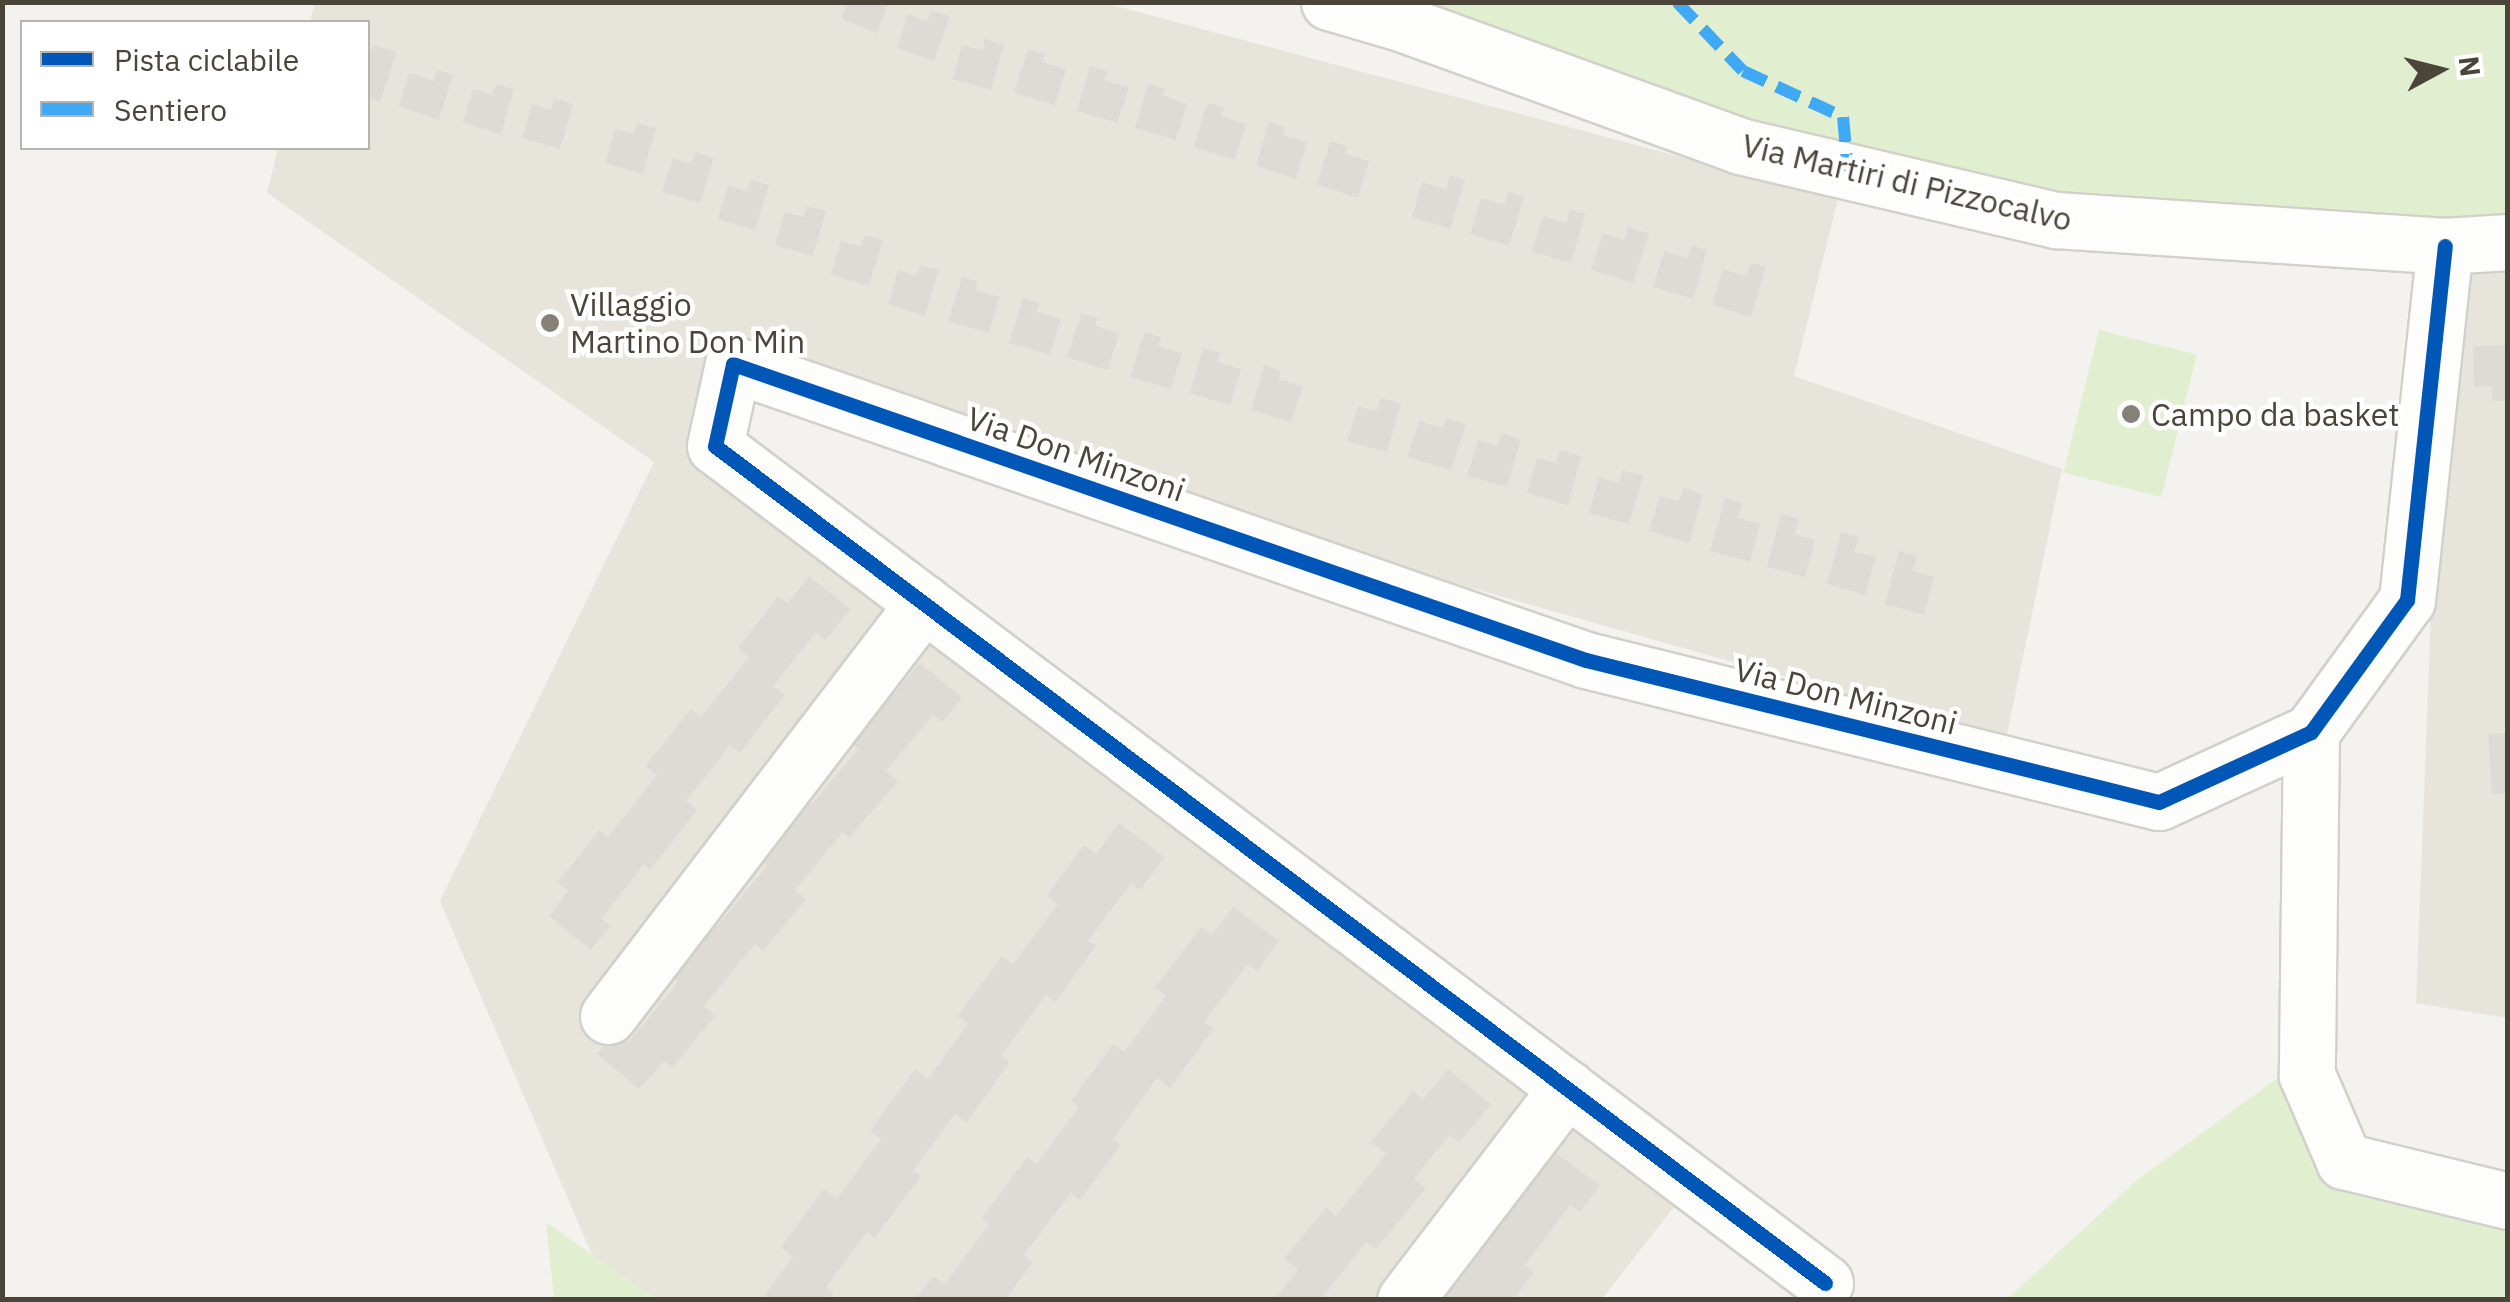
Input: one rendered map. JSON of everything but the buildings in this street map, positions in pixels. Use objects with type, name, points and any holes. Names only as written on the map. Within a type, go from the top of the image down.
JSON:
[{"type":"street","name":"Via Martiri di Pizzocalvo","points":[[1329,2],[1398,22],[1740,146],[2056,220],[2445,246],[2508,242]]},
{"type":"street","name":"Via Don Minzoni","points":[[1826,1283],[715,446],[733,364],[1586,660],[2159,802],[2311,732],[2408,600],[2445,246]]},
{"type":"street","points":[[608,1016],[924,603]]},
{"type":"street","points":[[2311,732],[2307,1075],[2344,1160],[2508,1201]]},
{"type":"street","points":[[1406,1300],[1567,1088]]},
{"type":"shaded area","points":[[1101,2],[1838,199],[1794,376],[2062,469],[2006,739],[908,429],[772,369],[729,442],[1692,1184],[1602,1299],[645,1299],[592,1255],[440,901],[654,462],[267,193],[278,150],[370,150],[370,20],[311,20],[315,3]]},
{"type":"shaded area","points":[[2507,241],[2507,1018],[2416,1003],[2445,246]]},
{"type":"green space","points":[[1426,3],[2507,3],[2507,245],[2001,229]]},
{"type":"green space","name":"Campo da basket","points":[[2099,330],[2197,354],[2161,497],[2063,473]]},
{"type":"green space","points":[[2286,1072],[2332,1154],[2507,1211],[2507,1299],[2006,1300],[2137,1180]]},
{"type":"green space","points":[[546,1222],[656,1299],[554,1299]]},
{"type":"marked path","points":[[1677,2],[1743,71],[1843,117],[1848,171]]},
{"type":"cycle path","points":[[1825,1283],[715,446],[733,364],[1586,660],[2159,802],[2311,732],[2407,600],[2445,246]]},
{"type":"place","name":"Villaggio Martino Don Min","points":[[550,323]]},
{"type":"place","name":"Campo da basket","points":[[2131,414]]}]
